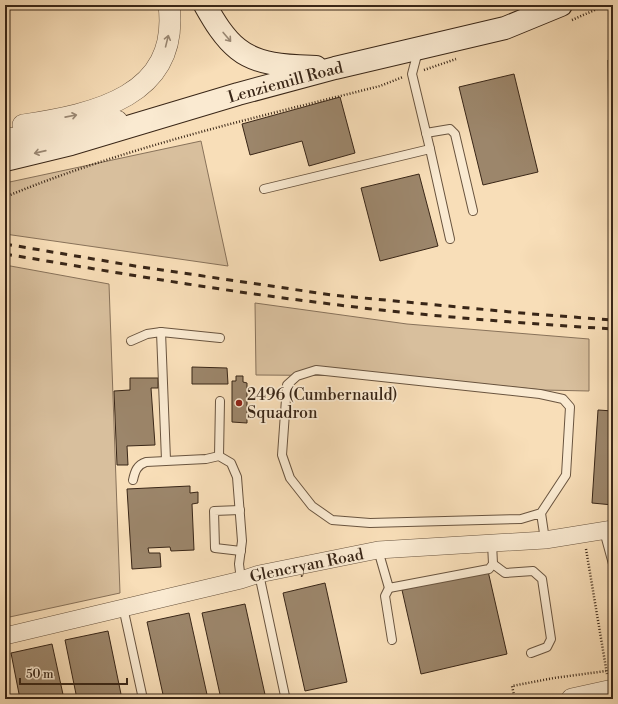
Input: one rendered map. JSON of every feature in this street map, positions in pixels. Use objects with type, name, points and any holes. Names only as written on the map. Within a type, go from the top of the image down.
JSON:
[{"type":"main road","points":[[205,5],[224,34],[239,50],[249,56],[270,63],[293,66],[335,68]]},
{"type":"main road","name":"Lenziemill Road","points":[[238,94],[335,68],[505,28],[561,5]]},
{"type":"main road","points":[[5,160],[71,144],[238,94]]},
{"type":"street","points":[[5,127],[82,114],[112,104],[136,90],[145,83],[158,66],[166,47],[170,26],[169,5]]},
{"type":"street","name":"Lenziemill Road","points":[[5,138],[57,134],[238,94]]},
{"type":"street","name":"Glencryan Road","points":[[5,636],[241,580],[259,574],[378,550],[545,540],[609,530]]},
{"type":"street","points":[[572,699],[610,684]]},
{"type":"lane","points":[[418,48],[412,74],[450,239]]},
{"type":"lane","points":[[426,133],[450,129],[455,134],[473,211]]},
{"type":"lane","points":[[264,189],[430,150]]},
{"type":"lane","points":[[131,341],[147,334],[161,332],[220,338]]},
{"type":"lane","points":[[161,332],[166,460]]},
{"type":"lane","points":[[541,513],[521,519],[370,523],[332,520],[312,506],[290,478],[282,455],[287,385],[297,376],[316,370],[540,394],[563,399],[570,407],[566,475],[541,513],[545,540]]},
{"type":"lane","points":[[219,456],[220,401]]},
{"type":"lane","points":[[133,480],[134,473],[140,464],[146,462],[206,459],[219,456],[232,463],[237,477],[240,510],[242,541],[239,564],[241,580]]},
{"type":"lane","points":[[240,510],[214,511],[215,548],[241,551]]},
{"type":"lane","points":[[609,530],[613,564]]},
{"type":"lane","points":[[389,588],[489,569],[493,564],[492,543]]},
{"type":"lane","points":[[378,550],[389,588],[385,596],[392,640]]},
{"type":"lane","points":[[493,564],[505,572],[533,571],[542,579],[551,640],[547,647],[531,653]]},
{"type":"lane","points":[[259,574],[285,696]]},
{"type":"lane","points":[[123,608],[144,699]]},
{"type":"path","points":[[5,197],[44,181],[192,134],[380,86],[412,74]]},
{"type":"path","points":[[515,699],[512,686],[554,678],[610,684],[583,535]]},
{"type":"shaded area","points":[[201,141],[228,266],[5,234],[5,183]]},
{"type":"shaded area","points":[[5,265],[109,284],[120,593],[5,618]]},
{"type":"shaded area","points":[[255,303],[407,324],[589,339],[589,391],[543,390],[402,376],[256,375]]},
{"type":"building","points":[[608,60],[613,60],[613,138],[609,137]]},
{"type":"building","points":[[514,74],[538,172],[483,185],[459,87]]},
{"type":"building","points":[[340,97],[355,153],[309,166],[302,141],[250,155],[242,124]]},
{"type":"building","points":[[419,174],[438,246],[380,261],[361,188]]},
{"type":"building","name":"2496 (Cumbernauld) Squadron","points":[[192,367],[227,368],[228,384],[192,384]]},
{"type":"building","name":"2496 (Cumbernauld) Squadron","points":[[236,376],[243,376],[243,382],[247,383],[247,423],[232,422],[232,381],[236,381]]},
{"type":"building","points":[[130,378],[158,378],[158,388],[151,388],[155,445],[127,446],[128,465],[117,465],[114,391],[130,390]]},
{"type":"building","points":[[598,410],[613,411],[613,505],[592,503]]},
{"type":"building","points":[[190,486],[190,493],[198,492],[198,503],[192,504],[194,550],[171,551],[170,547],[148,548],[149,553],[160,553],[161,567],[132,569],[127,489]]},
{"type":"building","points":[[488,571],[507,654],[421,674],[402,590]]},
{"type":"building","points":[[325,583],[347,682],[305,691],[283,593]]},
{"type":"building","points":[[245,604],[266,699],[221,699],[202,613]]},
{"type":"building","points":[[189,613],[208,699],[164,699],[147,622]]},
{"type":"building","points":[[108,631],[122,699],[77,699],[65,640]]},
{"type":"building","points":[[52,644],[64,699],[20,699],[11,653]]},
{"type":"railway","points":[[5,244],[135,266],[332,295],[532,314],[613,320]]},
{"type":"railway","points":[[5,254],[290,299],[472,319],[613,329]]},
{"type":"place","name":"2496 (Cumbernauld) Squadron","points":[[239,403]]}]
